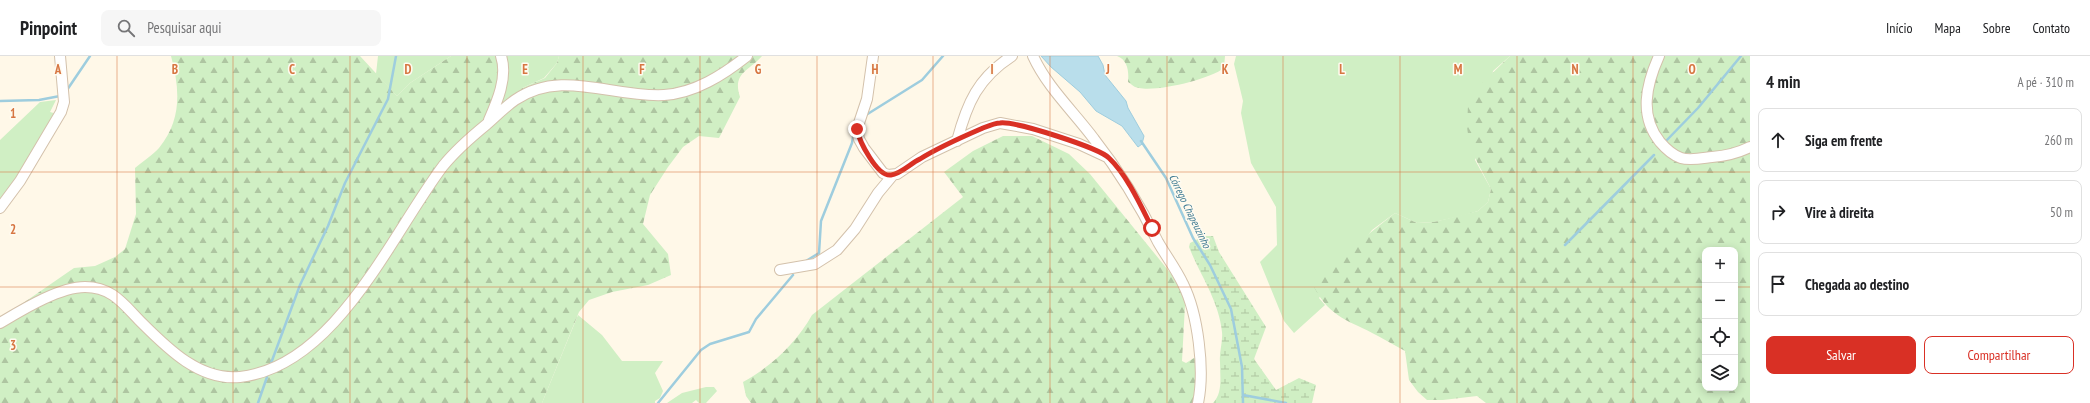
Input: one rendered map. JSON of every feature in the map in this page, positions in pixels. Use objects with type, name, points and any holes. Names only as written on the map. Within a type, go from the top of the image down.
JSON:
[{"type":"street","points":[[0,208],[20,181],[61,112],[64,102],[60,56]]},
{"type":"street","points":[[487,124],[501,85],[503,72],[501,56]]},
{"type":"street","points":[[0,323],[31,305],[58,293],[83,287],[104,289],[121,301],[174,352],[194,367],[217,377],[240,377],[275,368],[301,352],[334,323],[375,270],[444,165],[463,145],[514,100],[529,91],[552,85],[579,84],[643,94],[665,95],[688,90],[707,83],[747,56]]},
{"type":"street","points":[[873,56],[866,99],[858,123],[859,139],[882,173],[893,175]]},
{"type":"street","points":[[956,141],[967,108],[979,84],[990,73],[1012,56]]},
{"type":"street","points":[[1033,56],[1048,82],[1109,158],[1143,210],[1188,293],[1192,309],[1201,377],[1198,403]]},
{"type":"street","points":[[1659,56],[1653,68],[1646,99],[1646,118],[1652,131],[1671,154],[1683,159],[1699,159],[1725,156],[1750,147]]},
{"type":"street","points":[[780,270],[815,264],[837,250],[854,229],[878,193],[893,175],[922,157],[983,128],[1000,123],[1016,124],[1059,137],[1109,158]]},
{"type":"green space","points":[[171,56],[360,56],[397,96],[410,83],[451,56],[506,56],[508,64],[506,82],[500,101],[489,125],[502,117],[522,88],[545,78],[557,63],[559,56],[762,56],[740,77],[738,89],[740,97],[719,138],[699,136],[683,147],[650,195],[643,224],[668,254],[671,275],[648,285],[612,292],[589,300],[579,312],[542,403],[0,403],[0,319],[74,268],[95,266],[115,257],[125,249],[136,214],[135,168],[159,148],[172,126],[175,115],[177,92]]},
{"type":"green space","points":[[378,56],[451,56],[410,83],[397,96],[376,74]]},
{"type":"green space","points":[[506,56],[559,56],[557,63],[544,78],[522,88],[502,117],[489,126]]},
{"type":"green space","points":[[1117,56],[1225,56],[1224,68],[1217,72],[1183,84],[1148,89],[1136,87],[1128,82],[1128,70],[1126,63]]},
{"type":"green space","points":[[1236,56],[1510,56],[1493,71],[1475,160],[1491,189],[1488,202],[1478,211],[1434,222],[1417,223],[1395,213],[1372,230],[1319,298],[1325,305],[1294,333],[1284,321],[1260,262],[1277,245],[1276,207],[1251,163],[1241,113],[1243,101],[1234,64]]},
{"type":"green space","points":[[1510,56],[1750,56],[1750,403],[1486,403],[1477,396],[1443,400],[1427,400],[1418,392],[1409,380],[1405,351],[1342,318],[1327,306],[1320,298],[1314,287],[1321,272],[1395,213],[1417,223],[1434,222],[1478,211],[1488,202],[1491,189],[1470,148],[1467,127],[1468,105],[1475,90]]},
{"type":"green space","points":[[56,100],[50,112],[57,114],[22,173],[0,201],[0,140],[40,102]]},
{"type":"green space","points":[[1003,136],[1032,136],[1069,154],[1090,174],[1172,275],[1184,298],[1185,305],[1182,361],[1186,363],[1194,358],[1198,359],[1198,403],[751,403],[746,396],[743,382],[763,369],[782,353],[799,335],[812,315],[963,197],[944,172],[973,151]]},
{"type":"green space","points":[[1204,236],[1213,236],[1219,252],[1266,327],[1254,359],[1276,390],[1299,378],[1316,385],[1312,403],[1213,403],[1220,389],[1222,332],[1213,299],[1189,247],[1190,243]]},
{"type":"green space","points":[[578,315],[602,335],[622,361],[663,361],[655,373],[663,391],[660,398],[655,401],[655,403],[542,403]]},
{"type":"green space","points":[[706,387],[714,387],[717,391],[706,403],[699,403],[696,400],[692,403],[667,403],[682,393]]},
{"type":"water","points":[[1041,56],[1098,56],[1103,65],[1105,75],[1126,101],[1128,108],[1144,136],[1142,144],[1138,147],[1122,126],[1096,111],[1080,92],[1051,67]]},
{"type":"waterway","points":[[67,90],[90,56]]},
{"type":"waterway","points":[[270,366],[300,285],[328,226],[345,183],[388,99],[396,56]]},
{"type":"waterway","points":[[866,115],[922,80],[943,56]]},
{"type":"waterway","points":[[1665,142],[1698,108],[1741,56]]},
{"type":"waterway","points":[[0,101],[39,100],[60,96]]},
{"type":"waterway","points":[[806,261],[819,253],[821,221],[852,143],[854,132]]},
{"type":"waterway","name":"Córrego Chapeuzinho","points":[[1141,141],[1166,178],[1193,238],[1210,265],[1231,309],[1242,367],[1243,403]]},
{"type":"waterway","points":[[1565,245],[1654,155]]},
{"type":"waterway","points":[[658,403],[701,350],[710,344],[749,332],[756,319],[793,275]]},
{"type":"waterway","points":[[258,403],[267,377]]},
{"type":"waterway","points":[[1243,395],[1286,403]]},
{"type":"route","points":[[857,129],[859,139],[864,148],[882,173],[888,175],[897,174],[922,157],[983,128],[1000,123],[1016,124],[1059,137],[1079,144],[1109,158],[1127,183],[1152,228]]}]
